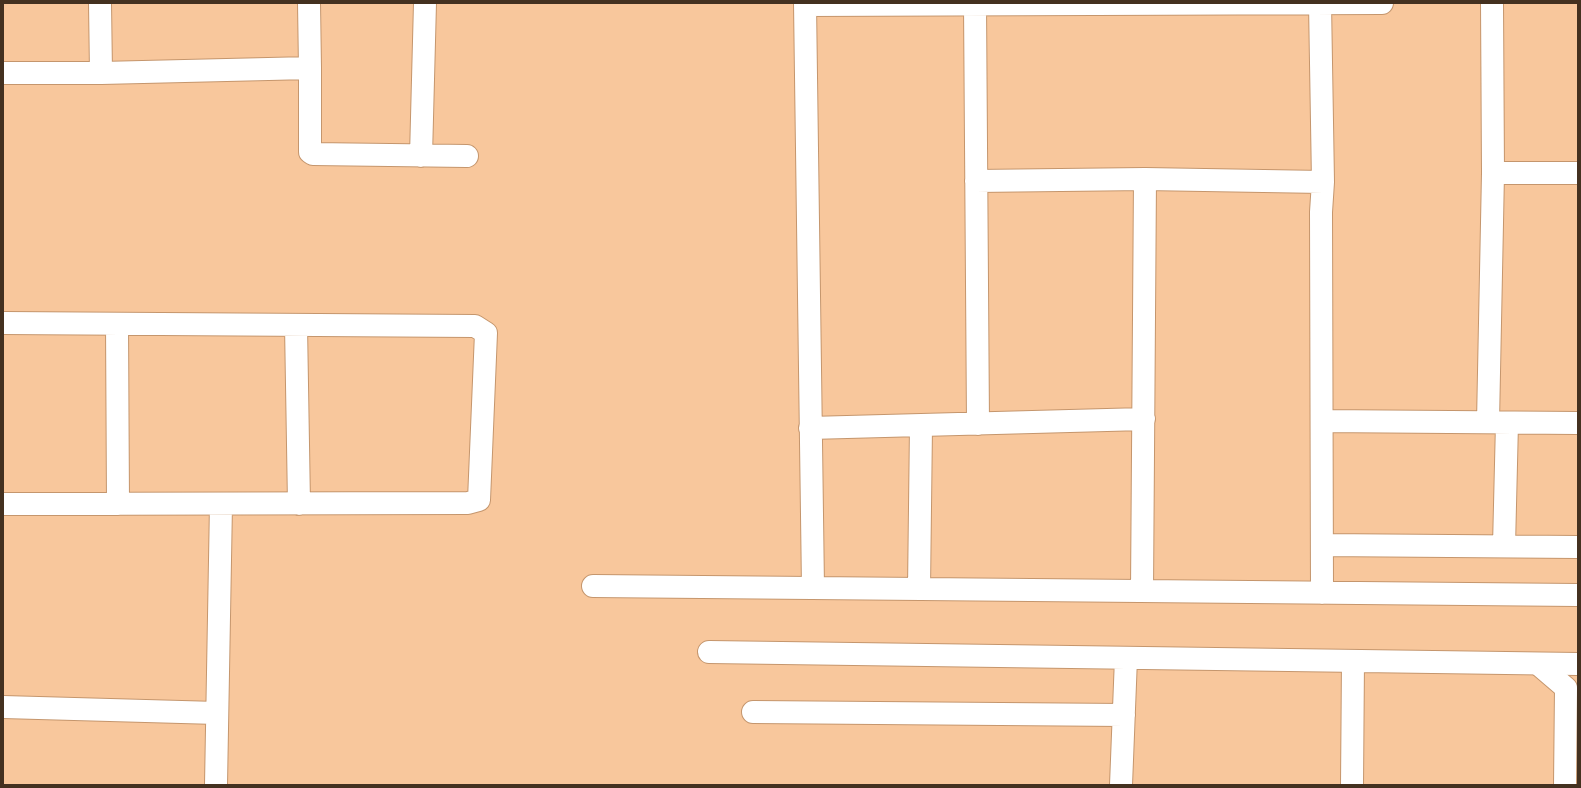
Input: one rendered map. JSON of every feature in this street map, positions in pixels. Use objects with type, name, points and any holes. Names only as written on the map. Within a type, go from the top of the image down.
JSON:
[{"type":"street","points":[[100,3],[101,73]]},
{"type":"street","points":[[309,3],[310,152],[313,154],[467,156]]},
{"type":"street","points":[[421,156],[425,3]]},
{"type":"street","points":[[1320,3],[1323,182],[1321,212],[1322,593]]},
{"type":"street","points":[[812,588],[805,4],[1382,3]]},
{"type":"street","points":[[1492,3],[1497,423],[1504,546]]},
{"type":"street","points":[[975,4],[978,424]]},
{"type":"street","points":[[3,73],[101,73],[310,68]]},
{"type":"street","points":[[1493,174],[1578,173]]},
{"type":"street","points":[[976,181],[1146,179],[1323,182]]},
{"type":"street","points":[[1142,592],[1146,179]]},
{"type":"street","points":[[3,323],[475,326],[486,333],[479,500],[468,503],[3,504]]},
{"type":"street","points":[[117,324],[118,504]]},
{"type":"street","points":[[296,325],[299,504]]},
{"type":"street","points":[[810,428],[1144,419]]},
{"type":"street","points":[[1322,421],[1578,423]]},
{"type":"street","points":[[919,589],[921,426]]},
{"type":"street","points":[[216,785],[221,504]]},
{"type":"street","points":[[1322,544],[1578,547]]},
{"type":"street","points":[[593,586],[1578,595]]},
{"type":"street","points":[[709,652],[1578,664]]},
{"type":"street","points":[[1121,785],[1126,658]]},
{"type":"street","points":[[1352,785],[1353,661]]},
{"type":"street","points":[[1538,664],[1566,688],[1565,785]]},
{"type":"street","points":[[3,707],[217,713]]},
{"type":"street","points":[[753,712],[1124,715]]}]
